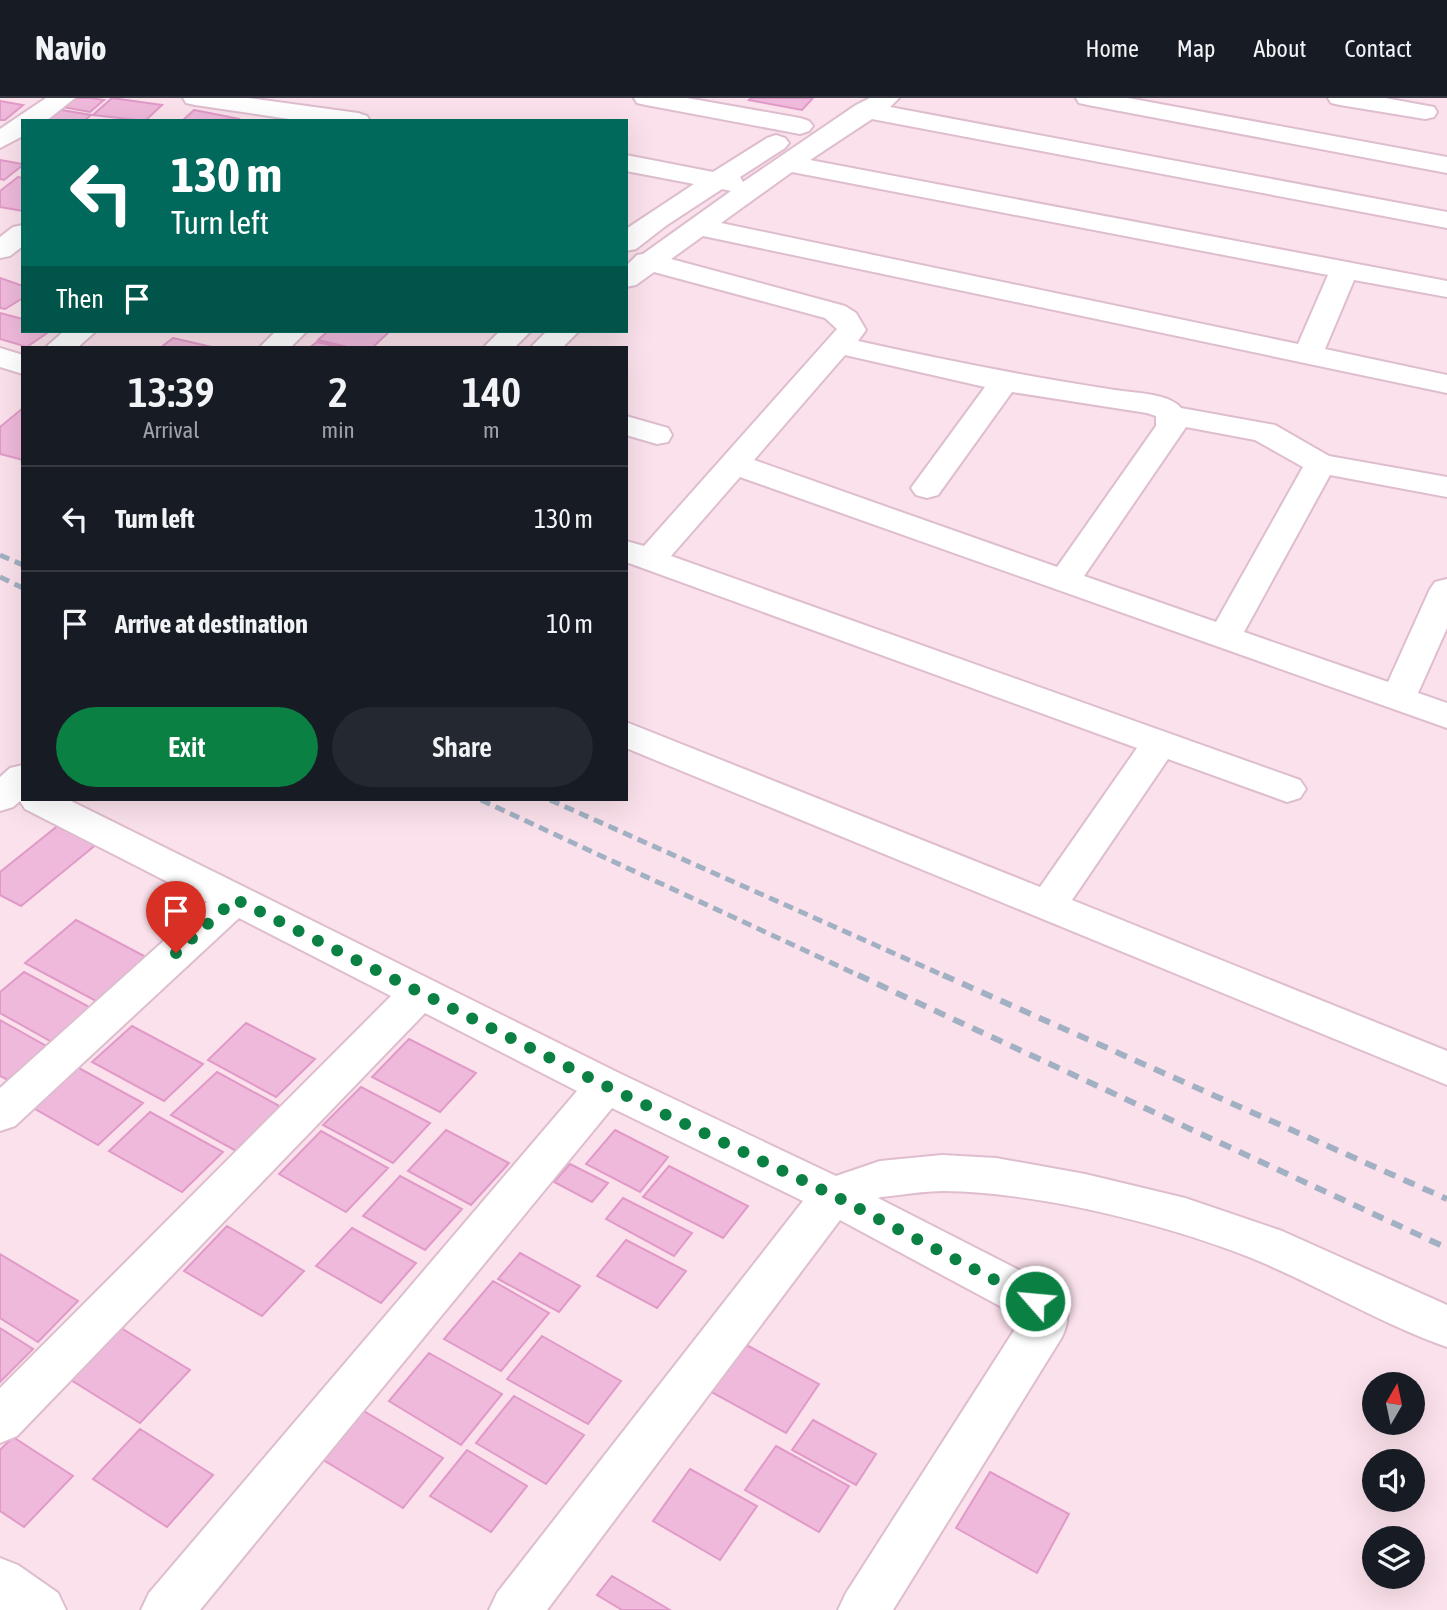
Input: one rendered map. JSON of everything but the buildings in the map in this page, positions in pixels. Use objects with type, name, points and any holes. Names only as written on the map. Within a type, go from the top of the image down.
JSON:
[{"type":"street","points":[[32,119],[63,98]]},
{"type":"street","points":[[646,98],[674,100],[800,126]]},
{"type":"street","points":[[1088,98],[1446,166]]},
{"type":"street","points":[[1340,98],[1425,112]]},
{"type":"street","points":[[633,261],[700,227],[865,102]]},
{"type":"street","points":[[633,261],[657,219],[800,126],[865,102],[1447,220]]},
{"type":"street","points":[[194,104],[338,119]]},
{"type":"street","points":[[0,140],[21,126]]},
{"type":"street","points":[[628,163],[752,188]]},
{"type":"street","points":[[787,163],[1447,289]]},
{"type":"street","points":[[700,227],[1447,384]]},
{"type":"street","points":[[0,250],[21,234]]},
{"type":"street","points":[[633,261],[835,312],[846,319],[852,330],[734,464],[638,555],[1287,789]]},
{"type":"street","points":[[1308,354],[1344,269]]},
{"type":"street","points":[[63,346],[79,333]]},
{"type":"street","points":[[276,346],[291,333]]},
{"type":"street","points":[[499,346],[515,333]]},
{"type":"street","points":[[546,346],[563,333]]},
{"type":"street","points":[[838,345],[1004,382],[1152,405],[1167,410],[1171,415],[1171,426],[1064,581]]},
{"type":"street","points":[[0,357],[21,364]]},
{"type":"street","points":[[927,488],[1004,382]]},
{"type":"street","points":[[1171,415],[1264,432],[1320,464],[1447,487]]},
{"type":"street","points":[[628,426],[657,435]]},
{"type":"street","points":[[734,464],[1447,716]]},
{"type":"street","points":[[1224,638],[1320,464]]},
{"type":"street","points":[[1398,699],[1447,589]]},
{"type":"street","points":[[628,735],[1447,1069]]},
{"type":"street","points":[[1048,906],[1160,743]]},
{"type":"street","points":[[39,801],[606,1086],[833,1195],[1035,1301],[1045,1311],[1045,1322],[864,1610]]},
{"type":"street","points":[[0,1114],[235,899]]},
{"type":"street","points":[[0,1421],[420,992]]},
{"type":"street","points":[[167,1610],[606,1086]]},
{"type":"street","points":[[516,1610],[833,1195],[880,1179],[942,1173],[996,1176],[1085,1192],[1185,1216],[1266,1244],[1447,1327]]},
{"type":"street","points":[[0,1582],[40,1610]]},
{"type":"railway","points":[[0,555],[21,564]]},
{"type":"railway","points":[[0,577],[21,587]]},
{"type":"railway","points":[[483,801],[862,977]]},
{"type":"railway","points":[[552,801],[947,977]]},
{"type":"railway","points":[[858,975],[1447,1248]]},
{"type":"railway","points":[[943,975],[1447,1199]]},
{"type":"route","points":[[176,953],[235,899],[606,1086],[833,1195],[1035,1301]]}]
